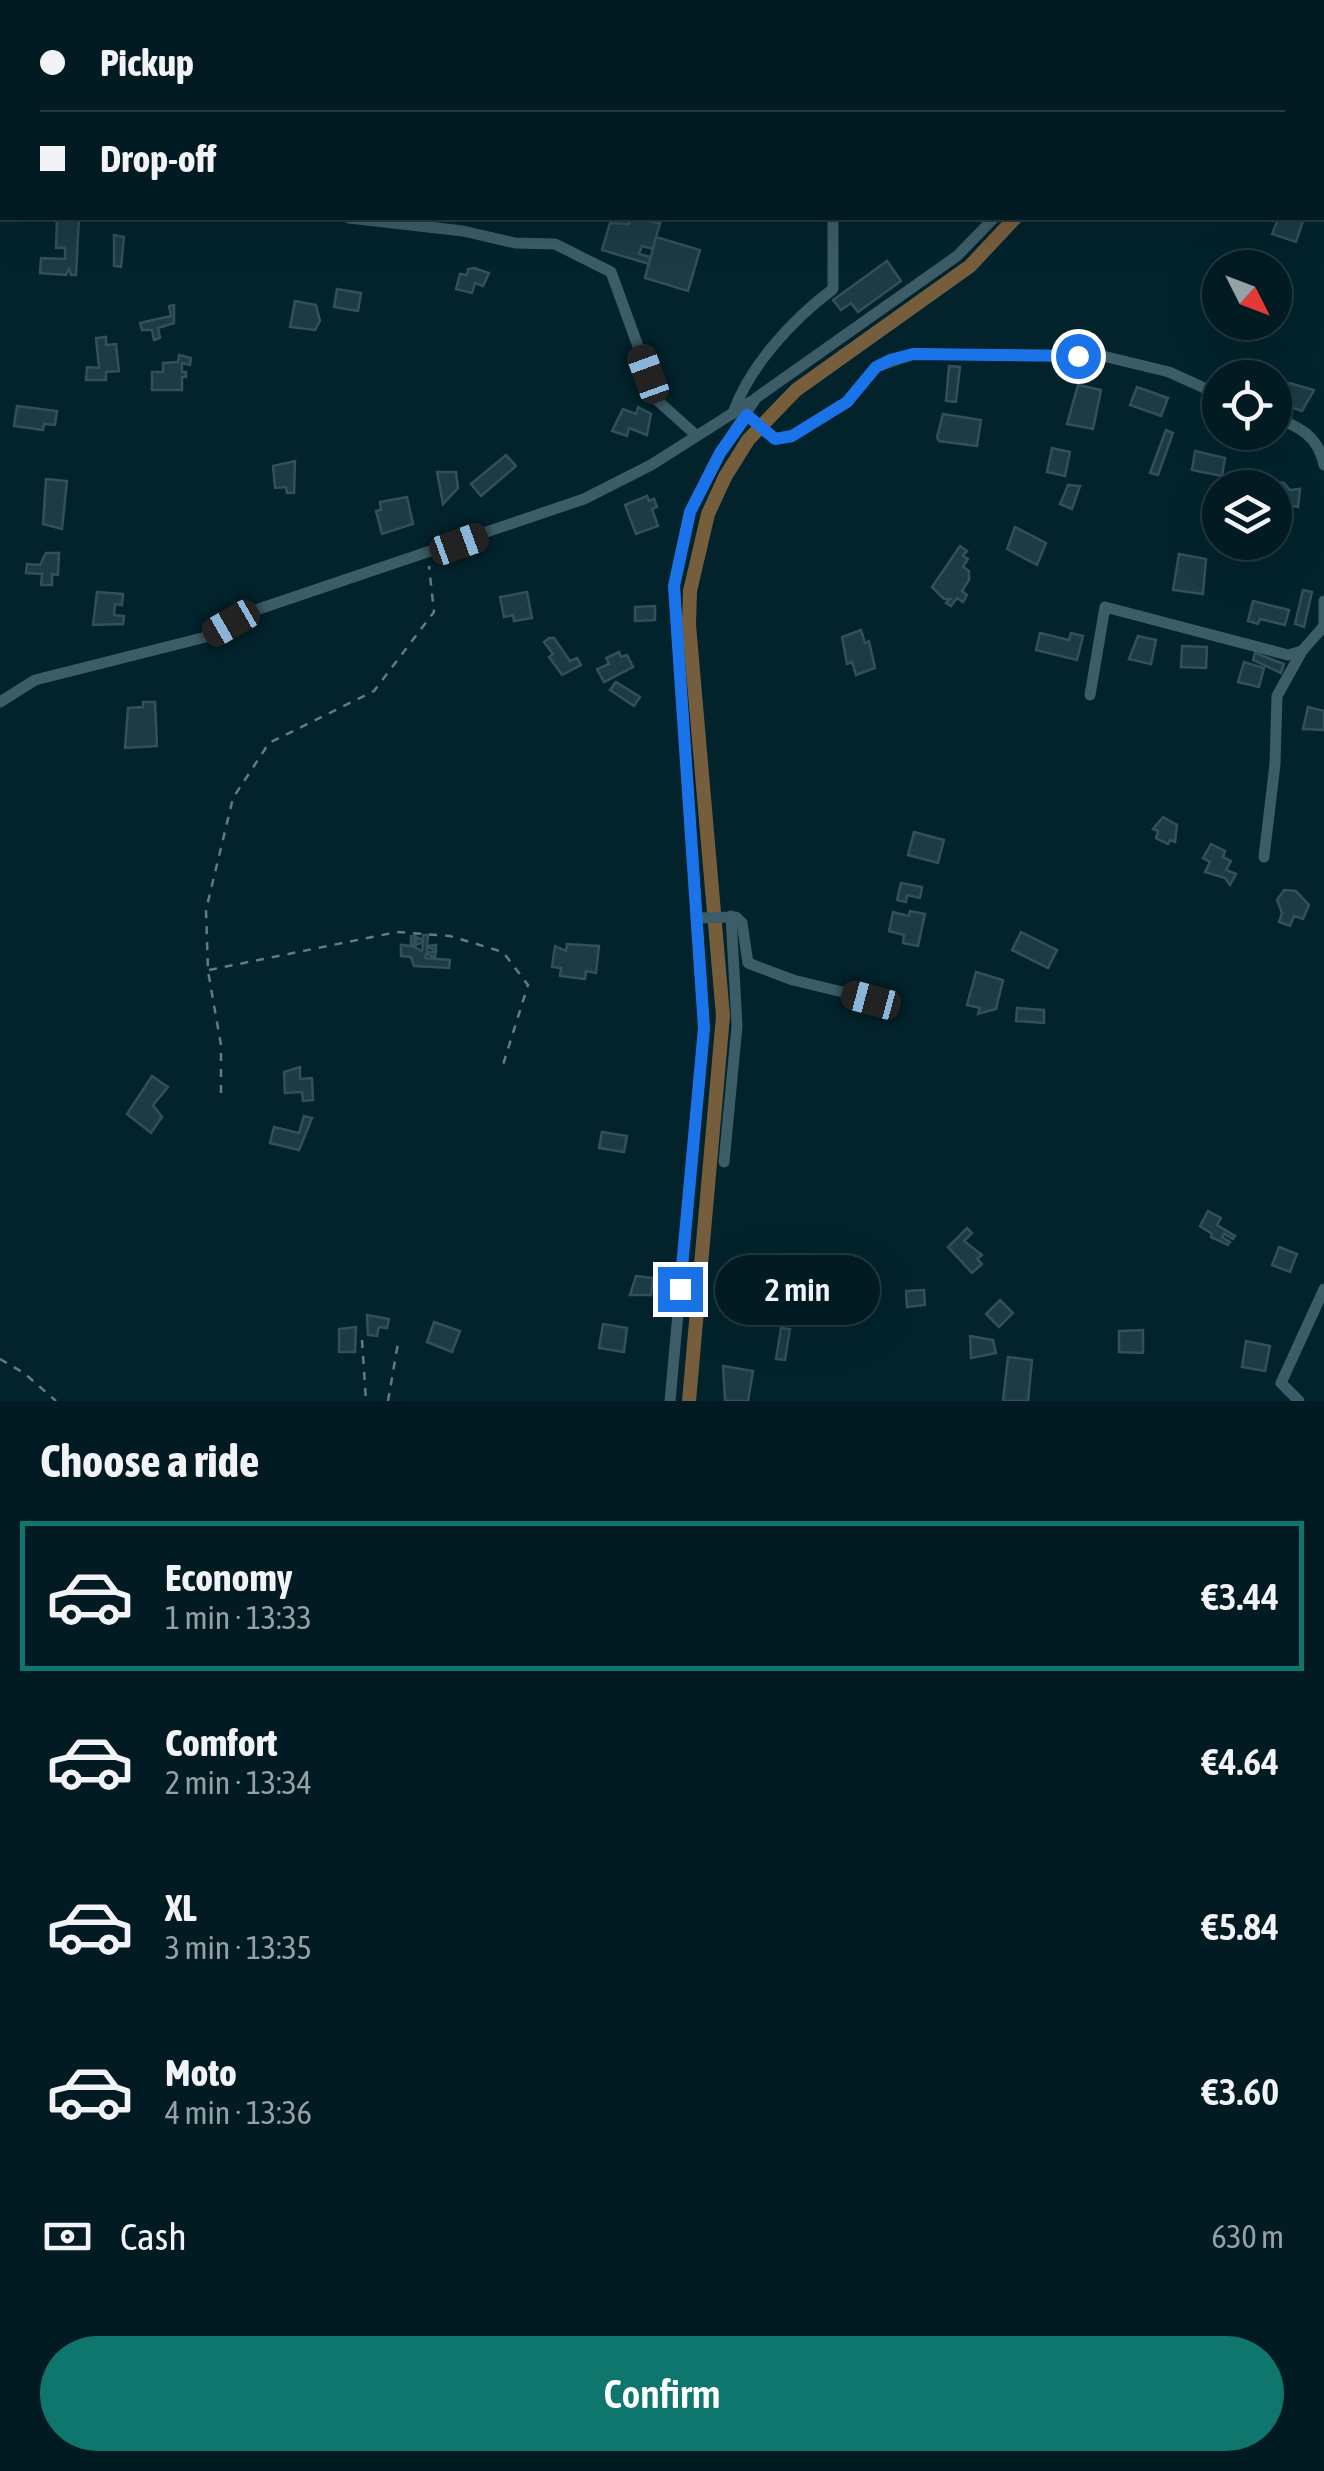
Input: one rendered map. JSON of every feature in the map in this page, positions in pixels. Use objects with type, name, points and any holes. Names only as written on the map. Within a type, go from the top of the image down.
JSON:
[{"type":"street","points":[[369,220],[463,231],[514,243],[555,244],[610,272],[658,401],[696,436]]},
{"type":"street","points":[[740,414],[740,394],[800,314],[832,289],[832,220]]},
{"type":"street","points":[[670,1401],[704,1028],[674,586],[690,512],[740,414],[756,398],[957,256],[992,220]]},
{"type":"street","points":[[740,414],[775,439],[792,436],[847,402],[876,367],[913,354],[1104,356],[1169,372],[1202,387]]},
{"type":"street","points":[[0,702],[35,680],[210,636],[253,611],[584,499],[740,414]]},
{"type":"street","points":[[1292,425],[1303,429],[1320,447],[1324,465]]},
{"type":"street","points":[[1264,857],[1275,764],[1277,696],[1302,650],[1324,627],[1324,601]]},
{"type":"street","points":[[1090,695],[1105,607],[1288,655],[1302,650]]},
{"type":"street","points":[[696,918],[729,915],[742,923],[748,963],[793,980],[892,1004]]},
{"type":"street","points":[[724,1162],[737,1026],[729,915]]},
{"type":"street","points":[[1300,1401],[1281,1383],[1324,1290]]},
{"type":"path","points":[[220,1092],[221,1044],[208,971],[206,910],[233,798],[269,744],[374,691],[434,612],[428,554]]},
{"type":"path","points":[[208,971],[397,932],[450,936],[503,952],[528,984],[502,1068]]},
{"type":"path","points":[[362,1340],[366,1401]]},
{"type":"path","points":[[388,1401],[398,1343]]},
{"type":"path","points":[[0,1359],[24,1373],[56,1401]]},
{"type":"building","points":[[57,220],[79,220],[76,275],[71,275],[69,269],[66,275],[40,273],[41,258],[65,259],[65,248],[56,248]]},
{"type":"building","points":[[630,220],[660,223],[653,249],[642,246],[639,254],[651,257],[649,264],[602,250],[610,223],[629,224]]},
{"type":"building","points":[[1278,220],[1303,220],[1296,242],[1272,234]]},
{"type":"building","points":[[114,235],[124,237],[121,267],[114,266]]},
{"type":"building","points":[[656,237],[700,250],[688,291],[645,278]]},
{"type":"building","points":[[887,261],[901,281],[858,312],[851,303],[841,310],[833,300]]},
{"type":"building","points":[[468,269],[489,273],[483,286],[475,283],[472,293],[456,289],[460,274],[467,275]]},
{"type":"building","points":[[337,289],[361,293],[358,311],[334,307]]},
{"type":"building","points":[[295,301],[316,305],[320,321],[315,330],[290,327]]},
{"type":"building","points":[[174,305],[174,323],[158,328],[160,338],[154,340],[152,330],[142,330],[140,323],[171,316],[169,306]]},
{"type":"building","points":[[106,337],[106,345],[116,344],[119,371],[106,372],[106,380],[86,380],[87,367],[99,368],[96,338]]},
{"type":"building","points":[[179,355],[191,358],[190,365],[182,363],[186,377],[182,377],[182,390],[152,390],[152,372],[163,372],[163,363],[178,362]]},
{"type":"building","points":[[949,366],[960,367],[956,402],[946,401]]},
{"type":"building","points":[[1292,384],[1314,390],[1302,411],[1292,408]]},
{"type":"building","points":[[1078,385],[1101,390],[1093,429],[1067,424]]},
{"type":"building","points":[[1137,387],[1168,398],[1161,416],[1130,405]]},
{"type":"building","points":[[17,406],[57,411],[55,425],[44,424],[43,430],[14,426]]},
{"type":"building","points":[[638,407],[651,414],[647,435],[629,428],[627,436],[612,431],[623,409],[636,414]]},
{"type":"building","points":[[943,414],[981,420],[977,446],[939,441]]},
{"type":"building","points":[[1166,430],[1173,433],[1158,475],[1150,473]]},
{"type":"building","points":[[1052,448],[1070,452],[1065,476],[1047,472]]},
{"type":"building","points":[[1195,451],[1225,458],[1223,470],[1192,470]]},
{"type":"building","points":[[506,455],[516,466],[481,496],[471,484]]},
{"type":"building","points":[[295,461],[294,493],[287,493],[286,487],[275,488],[273,466]]},
{"type":"building","points":[[437,472],[456,472],[458,488],[443,504]]},
{"type":"building","points":[[46,479],[67,481],[62,529],[43,524]]},
{"type":"building","points":[[1068,485],[1080,486],[1072,509],[1060,504]]},
{"type":"building","points":[[1300,489],[1298,507],[1292,506],[1292,490]]},
{"type":"building","points":[[647,496],[649,501],[654,499],[657,507],[652,509],[658,526],[636,534],[625,505]]},
{"type":"building","points":[[407,497],[413,524],[382,534],[376,511],[381,510],[380,502]]},
{"type":"building","points":[[1015,527],[1046,543],[1037,565],[1007,549]]},
{"type":"building","points":[[960,546],[967,551],[963,567],[969,571],[969,580],[962,591],[967,595],[963,602],[957,598],[951,606],[946,603],[950,599],[944,599],[932,587]]},
{"type":"building","points":[[46,553],[59,553],[58,575],[52,574],[52,585],[41,585],[42,574],[26,573],[27,564],[40,565]]},
{"type":"building","points":[[1179,554],[1206,560],[1203,594],[1173,590]]},
{"type":"building","points":[[1303,590],[1312,592],[1304,627],[1295,624]]},
{"type":"building","points":[[97,592],[123,594],[122,605],[115,604],[114,615],[124,616],[123,624],[93,625]]},
{"type":"building","points":[[527,592],[532,618],[514,621],[513,615],[504,617],[500,597]]},
{"type":"building","points":[[1253,601],[1289,610],[1285,625],[1260,619],[1258,624],[1248,621]]},
{"type":"building","points":[[655,606],[655,620],[635,621],[635,607]]},
{"type":"building","points":[[861,630],[865,643],[869,641],[875,668],[856,675],[852,662],[847,664],[842,637]]},
{"type":"building","points":[[1040,633],[1069,640],[1071,633],[1083,636],[1077,660],[1036,650]]},
{"type":"building","points":[[1138,636],[1156,640],[1151,664],[1129,659]]},
{"type":"building","points":[[554,638],[570,661],[577,658],[581,665],[562,675],[549,657],[553,654],[544,642]]},
{"type":"building","points":[[1182,646],[1207,647],[1206,668],[1181,667]]},
{"type":"building","points":[[619,652],[621,657],[627,655],[633,667],[604,682],[597,669],[609,664],[606,658]]},
{"type":"building","points":[[1255,653],[1284,664],[1281,673],[1253,660]]},
{"type":"building","points":[[1244,662],[1264,668],[1259,687],[1238,682]]},
{"type":"building","points":[[616,682],[640,697],[634,706],[610,690]]},
{"type":"building","points":[[143,702],[155,702],[157,746],[125,748],[128,708],[143,707]]},
{"type":"building","points":[[1308,707],[1324,711],[1324,730],[1303,729]]},
{"type":"building","points":[[1163,817],[1177,825],[1175,842],[1170,840],[1168,844],[1156,838],[1158,831],[1153,829]]},
{"type":"building","points":[[914,832],[944,840],[938,863],[908,855]]},
{"type":"building","points":[[1211,844],[1225,851],[1223,857],[1231,861],[1226,870],[1236,874],[1230,885],[1225,878],[1205,872],[1210,862],[1203,858]]},
{"type":"building","points":[[901,883],[922,887],[920,898],[907,895],[906,902],[897,900]]},
{"type":"building","points":[[1284,890],[1296,891],[1309,905],[1303,919],[1294,916],[1290,926],[1279,922],[1282,913],[1277,900]]},
{"type":"building","points":[[910,911],[925,914],[918,946],[903,943],[904,935],[889,931],[893,912],[909,916]]},
{"type":"building","points":[[1021,932],[1057,950],[1048,968],[1012,950]]},
{"type":"building","points":[[423,935],[428,935],[427,946],[436,945],[436,950],[427,947],[427,952],[436,952],[435,957],[426,954],[425,958],[450,960],[449,968],[414,966],[411,957],[401,956],[401,945],[411,946],[411,936],[415,936],[413,946],[422,951],[423,942],[416,945],[416,937],[423,940]]},
{"type":"building","points":[[567,944],[599,946],[596,973],[586,971],[585,979],[560,976],[561,968],[552,967],[555,946],[566,951]]},
{"type":"building","points":[[976,972],[1003,980],[996,1009],[978,1014],[980,1008],[967,1005]]},
{"type":"building","points":[[1017,1008],[1044,1010],[1044,1023],[1016,1021]]},
{"type":"building","points":[[300,1067],[300,1079],[312,1078],[313,1100],[303,1101],[302,1092],[285,1093],[284,1072]]},
{"type":"building","points":[[152,1076],[168,1087],[153,1105],[162,1117],[151,1133],[127,1114]]},
{"type":"building","points":[[304,1116],[312,1118],[299,1150],[270,1143],[274,1127],[299,1133]]},
{"type":"building","points":[[602,1132],[627,1136],[624,1152],[599,1148]]},
{"type":"building","points":[[1208,1211],[1221,1218],[1217,1225],[1235,1236],[1233,1239],[1224,1234],[1228,1245],[1200,1226]]},
{"type":"building","points":[[967,1228],[972,1233],[964,1241],[982,1255],[977,1259],[982,1264],[972,1273],[948,1247]]},
{"type":"building","points":[[1279,1247],[1297,1254],[1290,1272],[1272,1265]]},
{"type":"building","points":[[863,1262],[867,1268],[855,1305],[823,1289],[837,1268],[855,1277]]},
{"type":"building","points":[[636,1276],[653,1278],[651,1295],[630,1295]]},
{"type":"building","points":[[924,1290],[925,1305],[907,1307],[906,1291]]},
{"type":"building","points":[[1000,1300],[1013,1313],[999,1327],[986,1314]]},
{"type":"building","points":[[367,1315],[389,1319],[387,1328],[379,1327],[377,1336],[368,1335]]},
{"type":"building","points":[[434,1322],[460,1331],[452,1352],[427,1342]]},
{"type":"building","points":[[603,1324],[627,1328],[624,1352],[599,1348]]},
{"type":"building","points":[[356,1327],[355,1352],[339,1352],[339,1329]]},
{"type":"building","points":[[781,1328],[790,1329],[785,1360],[776,1359]]},
{"type":"building","points":[[1143,1330],[1143,1353],[1119,1352],[1119,1331]]},
{"type":"building","points":[[970,1336],[993,1340],[996,1353],[971,1358]]},
{"type":"building","points":[[1246,1341],[1270,1346],[1265,1371],[1242,1367]]},
{"type":"building","points":[[1008,1357],[1032,1360],[1028,1401],[1003,1401]]},
{"type":"building","points":[[723,1366],[753,1371],[748,1401],[725,1401]]},
{"type":"waterway","points":[[689,1401],[723,1016],[689,625],[690,591],[708,514],[748,440],[796,390],[970,266],[1013,220]]},
{"type":"route","points":[[680,1289],[704,1028],[674,586],[690,512],[720,453],[747,415],[775,439],[792,436],[847,402],[876,367],[913,354],[1078,356]]}]
